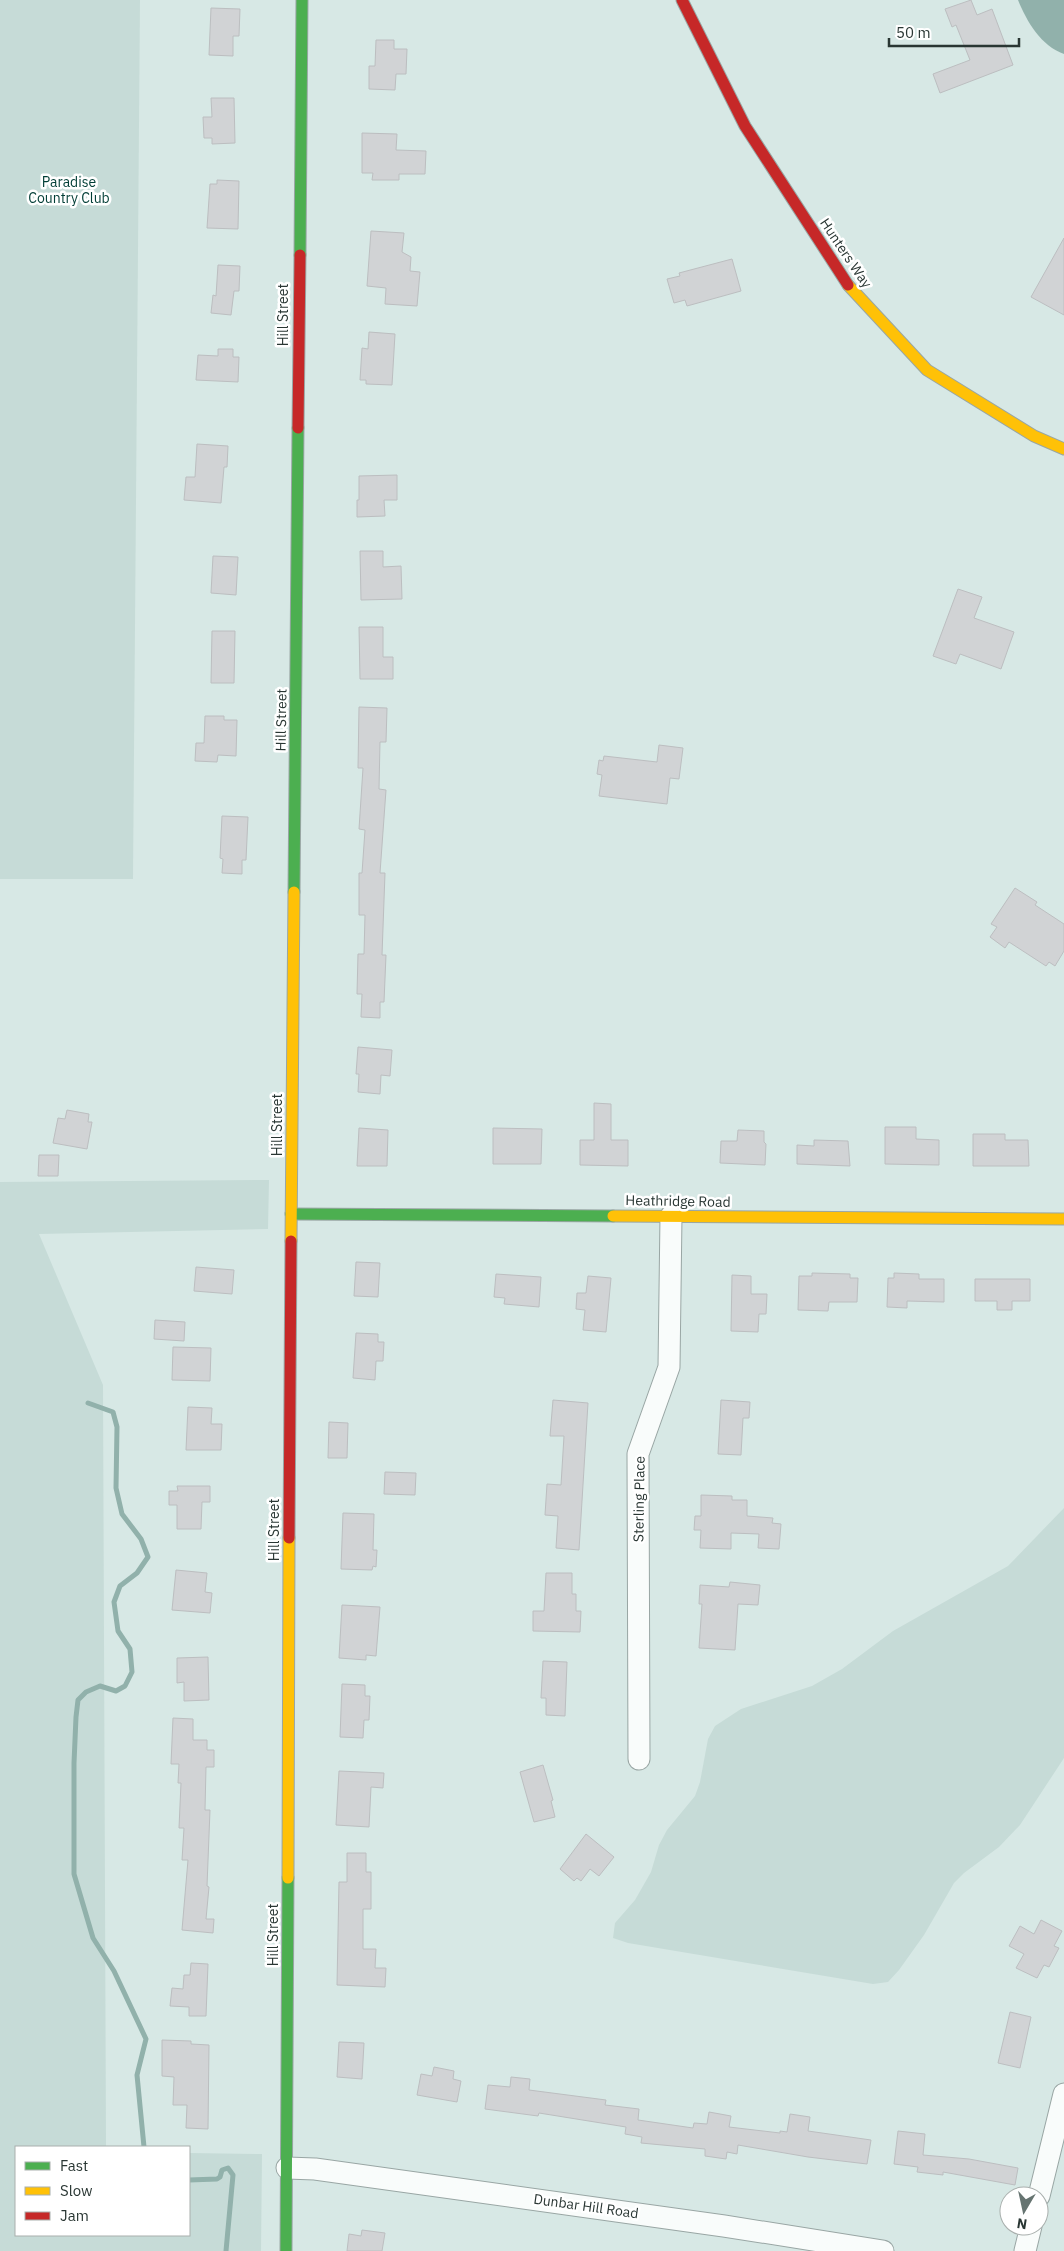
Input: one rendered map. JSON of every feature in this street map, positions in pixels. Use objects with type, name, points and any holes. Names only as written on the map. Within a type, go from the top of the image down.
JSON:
[{"type":"street","name":"Hill Street","points":[[286,2251],[291,1214],[302,0]]},
{"type":"street","name":"Hunters Way","points":[[682,0],[745,126],[852,292],[927,370],[1034,436],[1064,449]]},
{"type":"street","name":"Heathridge Road","points":[[291,1214],[980,1220],[1064,1219]]},
{"type":"street","name":"Sterling Place","points":[[639,1759],[638,1454],[670,1367],[671,1216]]},
{"type":"street","points":[[1041,2186],[1064,2094]]},
{"type":"street","name":"Dunbar Hill Road","points":[[287,2168],[315,2169],[536,2199],[883,2251]]},
{"type":"street","points":[[1025,2251],[1029,2236]]},
{"type":"green space","name":"Paradise Country Club","points":[[0,0],[140,0],[133,879],[0,879]]},
{"type":"green space","points":[[269,1180],[268,1229],[39,1234],[103,1385],[106,2146],[15,2146],[15,2236],[190,2236],[190,2153],[262,2154],[261,2251],[0,2251],[0,1182]]},
{"type":"green space","points":[[1064,1508],[1064,1758],[1020,1825],[999,1847],[964,1873],[954,1883],[924,1935],[888,1982],[873,1984],[628,1943],[613,1938],[615,1923],[635,1900],[651,1872],[659,1845],[667,1830],[695,1796],[700,1782],[708,1739],[715,1726],[741,1709],[812,1686],[842,1669],[893,1631],[1008,1566]]},
{"type":"shaded area","points":[[1018,0],[1064,0],[1064,54],[1048,45],[1030,25]]},
{"type":"building","points":[[971,0],[977,15],[992,9],[1013,65],[940,93],[933,74],[970,60],[956,25],[952,27],[945,9]]},
{"type":"building","points":[[211,8],[240,9],[239,36],[233,36],[233,56],[209,55]]},
{"type":"building","points":[[376,40],[394,40],[394,49],[407,49],[406,74],[396,74],[395,90],[369,89],[369,66],[375,66]]},
{"type":"building","points":[[211,98],[234,98],[235,143],[212,144],[212,138],[204,138],[203,117],[212,117]]},
{"type":"building","points":[[362,133],[397,134],[396,150],[426,151],[425,174],[399,174],[399,180],[372,180],[373,173],[362,173]]},
{"type":"building","points":[[217,180],[239,181],[238,229],[207,228],[210,184],[217,184]]},
{"type":"building","points":[[371,231],[404,233],[402,252],[411,257],[410,271],[420,272],[417,306],[385,304],[386,288],[367,286]]},
{"type":"building","points":[[1064,238],[1064,315],[1031,297]]},
{"type":"building","points":[[732,259],[741,291],[687,306],[685,300],[674,303],[667,279],[680,276],[679,273]]},
{"type":"building","points":[[218,265],[240,266],[239,291],[234,291],[231,315],[211,313],[213,295],[216,296]]},
{"type":"building","points":[[369,332],[395,334],[392,385],[366,384],[366,380],[360,380],[362,348],[368,349]]},
{"type":"building","points":[[218,349],[233,349],[233,357],[239,357],[238,382],[196,380],[198,355],[218,356]]},
{"type":"building","points":[[197,444],[228,446],[227,467],[224,467],[221,503],[184,500],[186,477],[195,477]]},
{"type":"building","points":[[397,475],[397,500],[384,500],[385,516],[357,517],[359,476]]},
{"type":"building","points":[[360,551],[383,551],[383,567],[401,566],[402,599],[361,600]]},
{"type":"building","points":[[213,556],[238,557],[236,595],[211,593]]},
{"type":"building","points":[[958,589],[982,597],[974,618],[1014,632],[1001,669],[960,654],[956,664],[933,656]]},
{"type":"building","points":[[359,627],[383,627],[383,657],[393,657],[393,679],[360,679]]},
{"type":"building","points":[[212,631],[235,631],[234,683],[211,683]]},
{"type":"building","points":[[359,707],[387,708],[386,742],[380,742],[379,789],[386,790],[380,873],[385,873],[382,955],[386,955],[384,1002],[380,1002],[380,1018],[361,1017],[362,994],[357,994],[358,954],[364,954],[365,915],[359,915],[359,873],[362,873],[365,830],[359,829],[363,768],[358,768]]},
{"type":"building","points":[[205,716],[224,716],[224,720],[237,720],[236,756],[218,755],[217,762],[195,761],[196,743],[204,743]]},
{"type":"building","points":[[659,745],[683,748],[679,779],[670,778],[667,804],[599,796],[602,775],[597,774],[599,760],[603,761],[604,756],[657,762]]},
{"type":"building","points":[[222,816],[248,817],[246,860],[242,860],[242,874],[222,873],[223,859],[220,858]]},
{"type":"building","points":[[1015,888],[1037,902],[1035,905],[1064,924],[1064,951],[1055,966],[1049,962],[1046,966],[1009,942],[1005,948],[990,937],[997,927],[991,924]]},
{"type":"building","points":[[358,1047],[392,1050],[390,1076],[381,1075],[380,1094],[358,1092],[359,1074],[356,1074]]},
{"type":"building","points":[[594,1103],[611,1104],[611,1140],[628,1140],[628,1166],[580,1165],[580,1140],[594,1140]]},
{"type":"building","points":[[67,1110],[89,1114],[88,1122],[92,1122],[87,1149],[53,1143],[58,1118],[65,1119]]},
{"type":"building","points":[[885,1127],[916,1127],[916,1139],[939,1140],[939,1165],[885,1164]]},
{"type":"building","points":[[359,1128],[388,1130],[387,1166],[357,1166]]},
{"type":"building","points":[[493,1128],[542,1129],[541,1164],[493,1164]]},
{"type":"building","points":[[738,1130],[764,1131],[764,1142],[766,1144],[765,1165],[720,1163],[721,1141],[737,1141]]},
{"type":"building","points":[[973,1134],[1005,1134],[1005,1140],[1028,1140],[1029,1166],[973,1166]]},
{"type":"building","points":[[814,1140],[848,1141],[850,1166],[797,1164],[797,1145],[814,1146]]},
{"type":"building","points":[[39,1155],[59,1155],[58,1176],[38,1176]]},
{"type":"building","points":[[356,1262],[380,1263],[378,1297],[354,1296]]},
{"type":"building","points":[[196,1267],[234,1270],[232,1294],[194,1291]]},
{"type":"building","points":[[812,1273],[850,1274],[850,1278],[858,1278],[857,1302],[829,1302],[828,1311],[798,1310],[799,1276],[812,1276]]},
{"type":"building","points":[[894,1273],[919,1274],[919,1279],[944,1279],[944,1302],[907,1301],[907,1308],[887,1307],[888,1278],[894,1278]]},
{"type":"building","points":[[496,1274],[541,1277],[539,1307],[504,1304],[505,1298],[494,1297]]},
{"type":"building","points":[[732,1275],[751,1276],[751,1294],[767,1294],[766,1314],[759,1314],[758,1332],[731,1331]]},
{"type":"building","points":[[588,1276],[611,1278],[606,1332],[583,1330],[585,1310],[576,1309],[577,1293],[586,1293]]},
{"type":"building","points":[[975,1279],[1030,1279],[1030,1301],[1012,1301],[1012,1310],[997,1310],[997,1301],[975,1301]]},
{"type":"building","points":[[155,1320],[185,1322],[184,1341],[154,1339]]},
{"type":"building","points":[[356,1333],[378,1334],[378,1342],[384,1342],[383,1361],[376,1361],[375,1380],[353,1378]]},
{"type":"building","points":[[173,1347],[211,1348],[210,1381],[172,1380]]},
{"type":"building","points":[[553,1400],[588,1403],[579,1550],[556,1548],[558,1516],[545,1515],[547,1484],[561,1485],[564,1436],[550,1436]]},
{"type":"building","points":[[721,1400],[750,1402],[749,1418],[743,1418],[741,1455],[718,1454]]},
{"type":"building","points":[[188,1407],[212,1408],[211,1424],[222,1424],[221,1450],[186,1450]]},
{"type":"building","points":[[329,1422],[348,1423],[347,1458],[328,1458]]},
{"type":"building","points":[[385,1472],[416,1473],[415,1495],[384,1494]]},
{"type":"building","points":[[177,1486],[210,1486],[210,1502],[202,1502],[201,1529],[177,1529],[177,1505],[169,1505],[169,1491],[178,1491]]},
{"type":"building","points":[[701,1495],[732,1496],[732,1500],[747,1500],[747,1516],[773,1518],[772,1523],[781,1524],[779,1549],[758,1548],[759,1534],[731,1533],[731,1549],[700,1548],[701,1530],[694,1530],[695,1516],[701,1516]]},
{"type":"building","points":[[343,1513],[374,1514],[373,1550],[377,1550],[376,1567],[373,1566],[372,1570],[341,1569]]},
{"type":"building","points":[[176,1570],[207,1573],[205,1592],[212,1593],[210,1613],[172,1610]]},
{"type":"building","points":[[546,1573],[572,1573],[572,1594],[576,1594],[576,1611],[581,1611],[580,1632],[533,1631],[533,1611],[544,1611]]},
{"type":"building","points":[[730,1582],[760,1585],[758,1605],[738,1604],[735,1650],[699,1648],[702,1604],[699,1604],[700,1585],[729,1587]]},
{"type":"building","points":[[342,1605],[380,1607],[376,1656],[366,1655],[366,1660],[339,1658]]},
{"type":"building","points":[[208,1657],[209,1700],[184,1701],[184,1682],[177,1683],[177,1658]]},
{"type":"building","points":[[543,1661],[567,1662],[565,1716],[546,1715],[546,1698],[541,1698]]},
{"type":"building","points":[[342,1684],[365,1685],[365,1696],[370,1696],[369,1720],[364,1720],[363,1738],[340,1737]]},
{"type":"building","points":[[173,1718],[193,1719],[193,1740],[207,1740],[207,1750],[214,1750],[214,1767],[206,1767],[205,1810],[210,1810],[207,1886],[209,1887],[206,1919],[214,1919],[213,1933],[182,1930],[188,1860],[182,1860],[184,1828],[179,1828],[181,1783],[178,1783],[179,1764],[171,1764]]},
{"type":"building","points":[[543,1765],[553,1800],[551,1801],[555,1817],[534,1822],[520,1772]]},
{"type":"building","points":[[339,1771],[384,1773],[383,1788],[371,1787],[369,1827],[336,1825]]},
{"type":"building","points":[[586,1834],[614,1857],[599,1876],[590,1869],[581,1881],[577,1878],[574,1881],[560,1869]]},
{"type":"building","points":[[347,1853],[366,1853],[366,1872],[371,1872],[371,1909],[363,1909],[363,1949],[376,1949],[375,1968],[386,1968],[385,1987],[337,1985],[339,1882],[347,1882]]},
{"type":"building","points":[[1041,1920],[1062,1931],[1054,1946],[1059,1948],[1049,1967],[1044,1965],[1037,1978],[1016,1968],[1024,1954],[1009,1946],[1020,1926],[1034,1934]]},
{"type":"building","points":[[191,1963],[208,1964],[206,2016],[189,2016],[189,2007],[170,2006],[172,1988],[183,1989],[184,1975],[190,1975]]},
{"type":"building","points":[[1010,2012],[1031,2017],[1020,2068],[998,2063]]},
{"type":"building","points":[[162,2040],[191,2041],[191,2044],[209,2045],[208,2129],[186,2128],[187,2105],[173,2105],[174,2077],[162,2076]]},
{"type":"building","points":[[339,2042],[364,2043],[362,2079],[337,2077]]},
{"type":"building","points":[[434,2067],[454,2071],[453,2079],[461,2081],[457,2102],[417,2095],[421,2074],[432,2076]]},
{"type":"building","points":[[511,2077],[530,2079],[529,2090],[606,2100],[605,2105],[639,2109],[638,2120],[693,2128],[694,2123],[707,2124],[709,2112],[731,2116],[729,2127],[780,2133],[780,2131],[787,2132],[790,2114],[810,2117],[808,2131],[871,2140],[867,2164],[808,2157],[738,2145],[737,2154],[727,2152],[726,2159],[705,2156],[705,2149],[641,2143],[642,2137],[625,2134],[626,2127],[539,2113],[538,2116],[485,2109],[488,2085],[510,2087]]},
{"type":"building","points":[[898,2131],[925,2134],[923,2155],[969,2159],[1018,2168],[1015,2185],[943,2172],[943,2175],[917,2172],[918,2167],[894,2164]]},
{"type":"building","points":[[362,2230],[385,2233],[382,2251],[347,2251],[349,2234],[361,2236]]},
{"type":"waterway","points":[[88,1403],[113,1412],[117,1427],[116,1488],[122,1514],[141,1539],[148,1557],[137,1573],[120,1586],[114,1602],[118,1631],[130,1649],[132,1672],[125,1686],[116,1691],[100,1686],[86,1692],[78,1700],[74,1763],[74,1874],[93,1938],[114,1971],[146,2039],[137,2075],[144,2146]]},
{"type":"waterway","points":[[190,2180],[217,2179],[220,2177],[222,2170],[228,2168],[233,2175],[226,2251]]},
{"type":"traffic: fast","points":[[300,255],[302,0]]},
{"type":"traffic: fast","points":[[294,892],[298,428]]},
{"type":"traffic: fast","points":[[291,1214],[613,1216]]},
{"type":"traffic: fast","points":[[286,2251],[288,1878]]},
{"type":"traffic: slow","points":[[848,285],[927,370],[1034,436],[1064,449]]},
{"type":"traffic: slow","points":[[291,1241],[294,892]]},
{"type":"traffic: slow","points":[[613,1216],[1064,1219]]},
{"type":"traffic: slow","points":[[288,1878],[289,1538]]},
{"type":"traffic: jam","points":[[682,0],[745,126],[848,285]]},
{"type":"traffic: jam","points":[[298,428],[300,255]]},
{"type":"traffic: jam","points":[[289,1538],[291,1241]]}]
